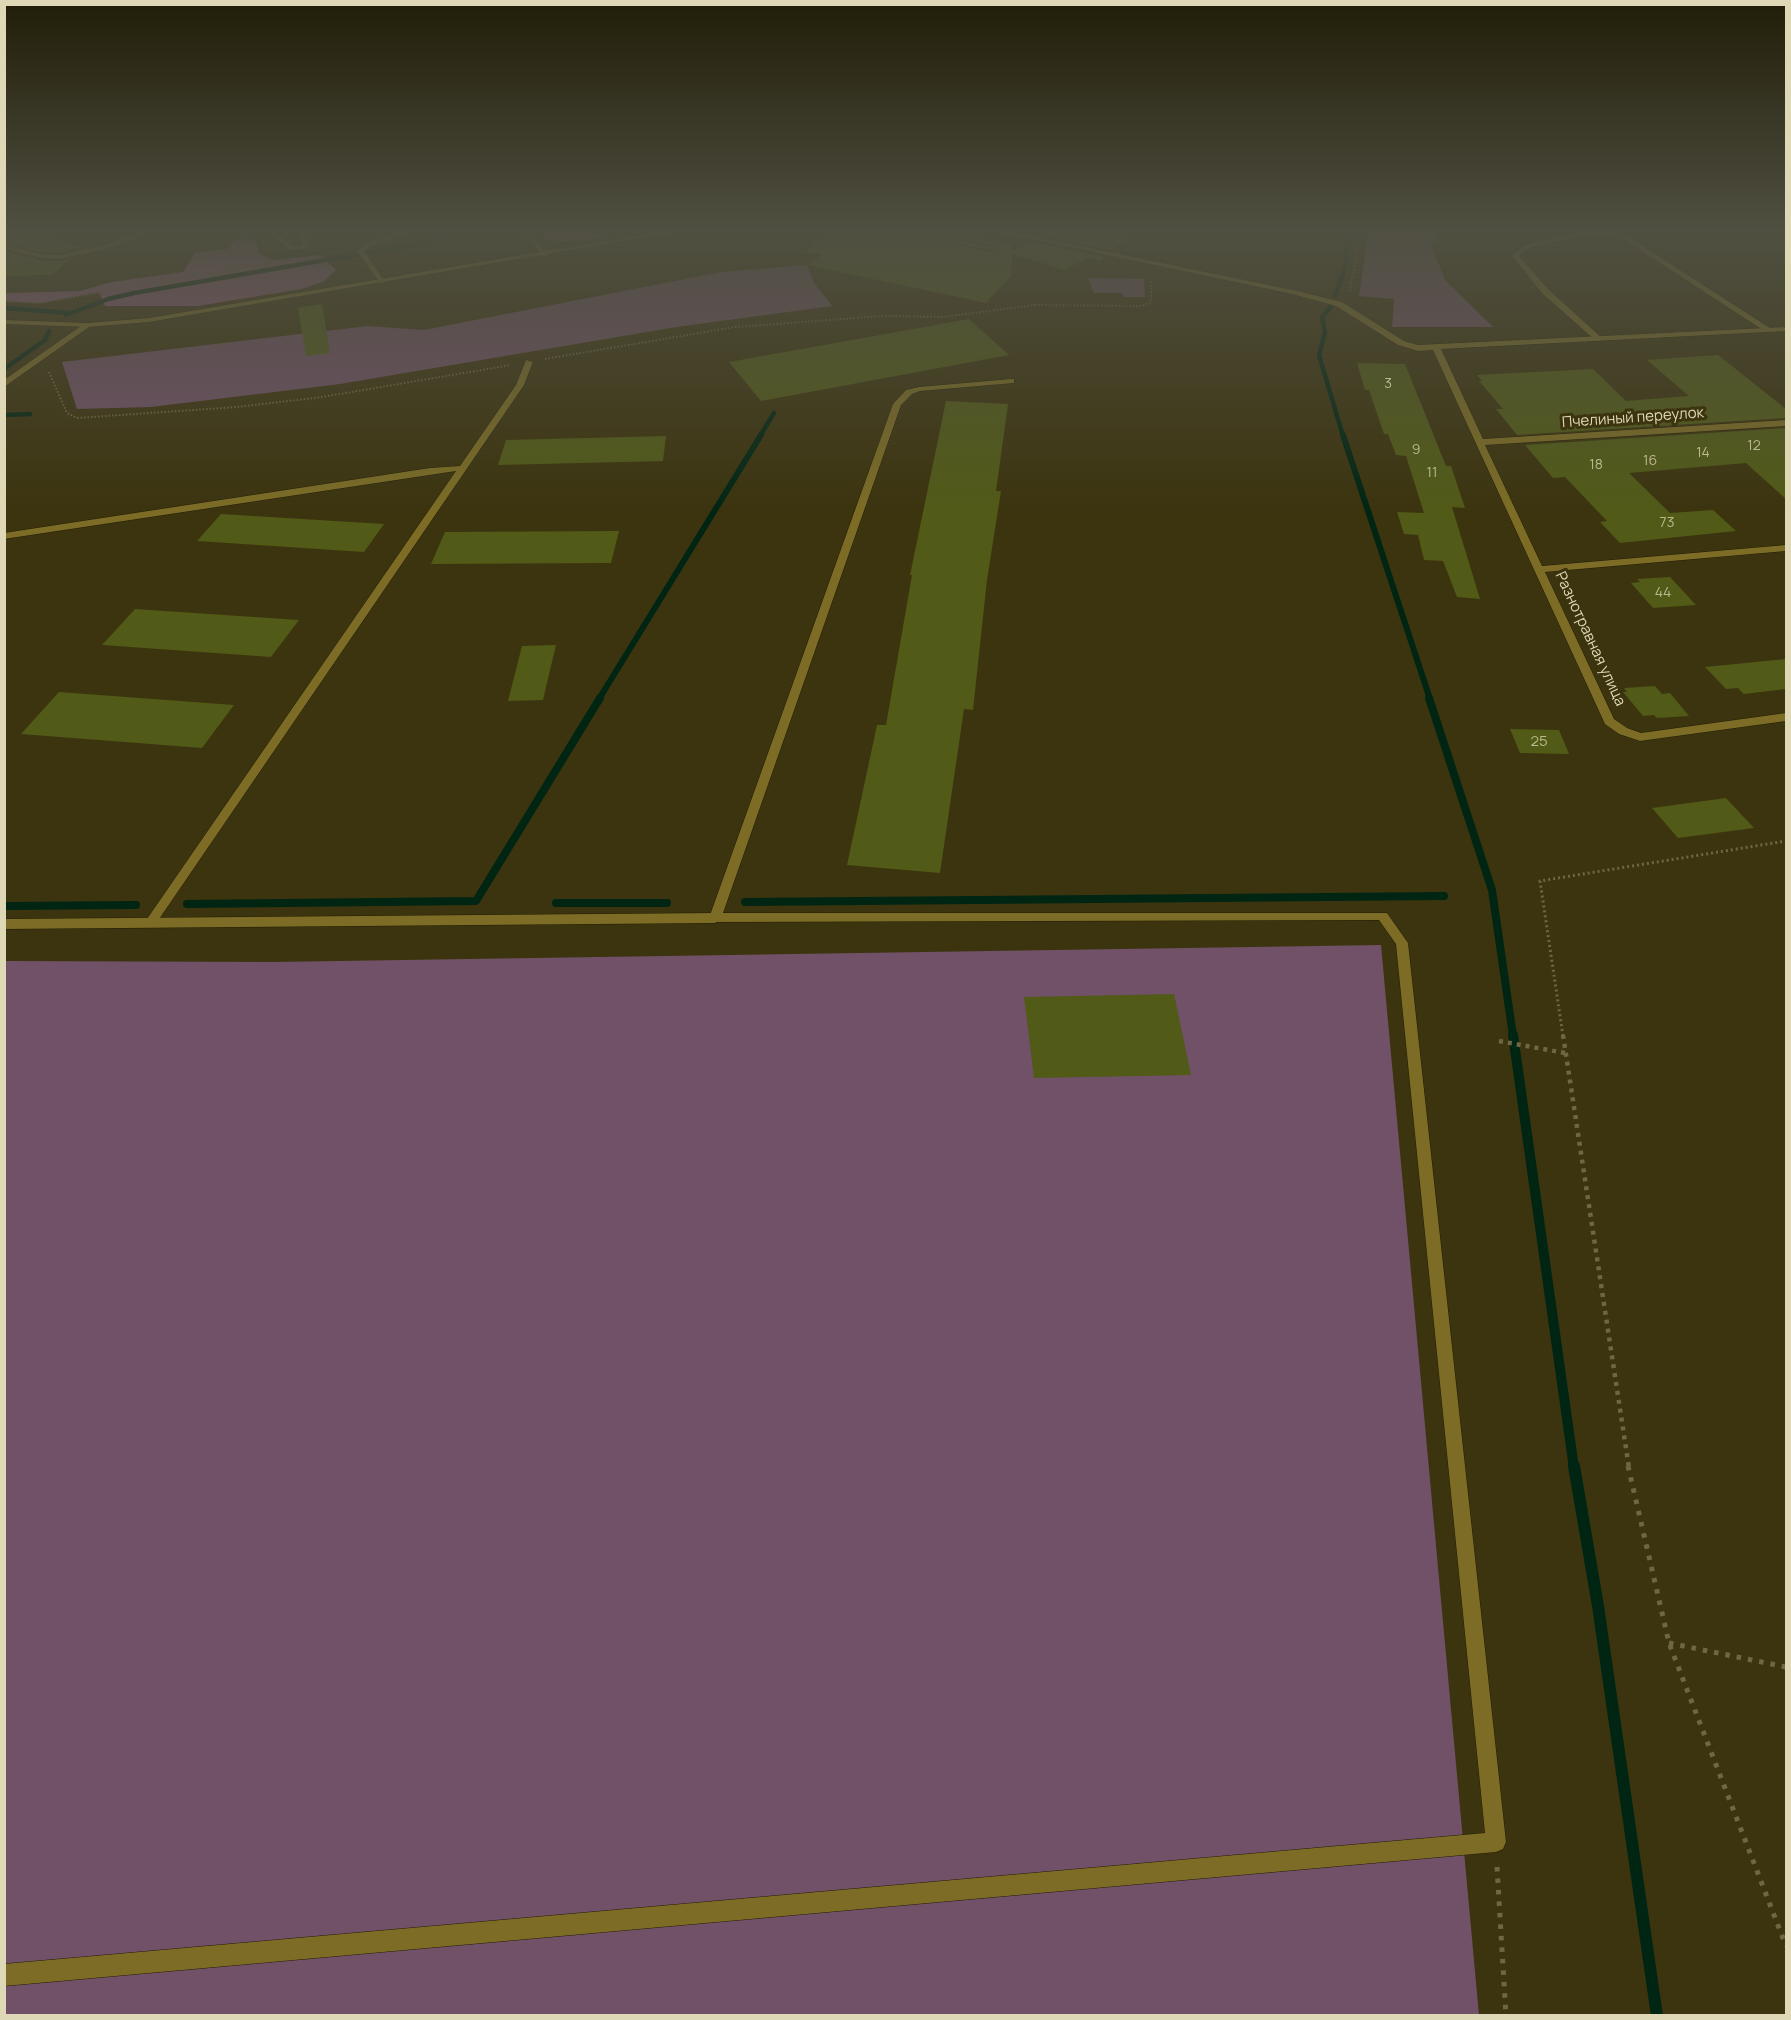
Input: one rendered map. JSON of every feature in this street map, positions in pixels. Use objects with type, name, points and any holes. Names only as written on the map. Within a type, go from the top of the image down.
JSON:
[{"type":"street","points":[[67,324],[96,324]]},
{"type":"street","points":[[1372,324],[1407,346],[1436,348],[1786,329]]},
{"type":"street","points":[[4,384],[88,325]]},
{"type":"street","name":"Разнотравная улица","points":[[1436,348],[1610,721],[1623,731],[1640,737],[1786,717]]},
{"type":"street","name":"Пчелиный переулок","points":[[1480,442],[1786,423]]},
{"type":"street","name":"Разнотравная улица","points":[[1539,569],[1786,548]]},
{"type":"street","points":[[4,924],[715,918]]},
{"type":"lane","points":[[1582,324],[1599,339]]},
{"type":"lane","points":[[1760,324],[1769,330]]},
{"type":"lane","points":[[151,922],[520,385],[529,362]]},
{"type":"lane","points":[[4,1975],[1496,1842],[1402,943],[1383,916],[715,918],[897,404],[909,392],[919,389],[1011,381]]},
{"type":"lane","points":[[4,536],[462,468]]},
{"type":"path","points":[[39,359],[50,374],[67,413],[77,418],[237,407],[322,397],[735,327],[772,324]]},
{"type":"path","points":[[1786,841],[1540,881],[1626,1456],[1669,1643],[1786,1946]]},
{"type":"path","points":[[1499,1041],[1565,1053]]},
{"type":"path","points":[[1669,1643],[1786,1667]]},
{"type":"path","points":[[1496,1842],[1506,2016]]},
{"type":"shaded area","points":[[453,324],[696,324],[340,384],[151,407],[77,409],[62,362],[368,326],[424,330]]},
{"type":"shaded area","points":[[1392,324],[1490,324],[1493,327],[1392,327]]},
{"type":"shaded area","points":[[1381,945],[1479,2015],[5,2016],[5,961],[273,962]]},
{"type":"building","points":[[301,324],[325,324],[330,353],[306,356]]},
{"type":"building","points":[[940,324],[975,324],[1009,355],[761,401],[729,362]]},
{"type":"building","points":[[1718,355],[1786,409],[1786,418],[1517,435],[1496,409],[1503,409],[1479,381],[1482,381],[1477,375],[1593,369],[1626,401],[1689,396],[1647,360]]},
{"type":"building","points":[[1357,363],[1405,364],[1446,466],[1451,466],[1465,508],[1452,507],[1480,599],[1457,597],[1443,561],[1424,560],[1418,535],[1404,534],[1397,512],[1424,513],[1406,456],[1396,455],[1388,434],[1384,434],[1369,390],[1365,390]]},
{"type":"building","points":[[946,401],[1008,404],[996,491],[1001,491],[987,580],[973,710],[964,709],[940,873],[847,865],[877,725],[886,725],[912,575],[910,575]]},
{"type":"building","points":[[1786,428],[1786,499],[1746,463],[1629,473],[1670,513],[1713,510],[1736,531],[1620,543],[1600,522],[1607,521],[1565,477],[1553,478],[1525,445]]},
{"type":"building","points":[[666,436],[663,461],[498,465],[506,440]]},
{"type":"building","points":[[221,514],[384,524],[364,552],[197,541]]},
{"type":"building","points":[[619,531],[611,563],[431,564],[445,532]]},
{"type":"building","points":[[1670,577],[1696,605],[1653,608],[1631,583],[1640,582],[1637,579]]},
{"type":"building","points":[[135,609],[299,620],[271,657],[102,645]]},
{"type":"building","points":[[556,645],[543,700],[508,701],[522,646]]},
{"type":"building","points":[[1786,659],[1786,689],[1744,694],[1738,688],[1726,689],[1705,667]]},
{"type":"building","points":[[1655,686],[1662,694],[1670,693],[1689,716],[1657,718],[1654,715],[1643,716],[1623,692],[1627,692],[1624,688]]},
{"type":"building","points":[[59,692],[234,705],[202,748],[21,734]]},
{"type":"building","points":[[1510,729],[1559,730],[1569,754],[1520,753]]},
{"type":"building","points":[[1726,798],[1754,828],[1678,838],[1652,808]]},
{"type":"building","points":[[1174,994],[1191,1075],[1034,1078],[1024,997]]},
{"type":"waterway","points":[[1323,324],[1325,333],[1319,355],[1343,436]]},
{"type":"waterway","points":[[4,369],[45,340],[49,331]]},
{"type":"waterway","points":[[760,436],[774,413]]},
{"type":"waterway","points":[[4,415],[30,414]]},
{"type":"waterway","points":[[599,699],[761,435]]},
{"type":"waterway","points":[[1343,435],[1430,699]]},
{"type":"waterway","points":[[187,904],[476,901],[600,698]]},
{"type":"waterway","points":[[1429,698],[1492,890],[1513,1036]]},
{"type":"waterway","points":[[745,902],[1444,896]]},
{"type":"waterway","points":[[556,903],[667,903]]},
{"type":"waterway","points":[[4,906],[136,905]]},
{"type":"waterway","points":[[1513,1035],[1574,1468]]},
{"type":"waterway","points":[[1574,1466],[1598,1606],[1657,2016]]}]
